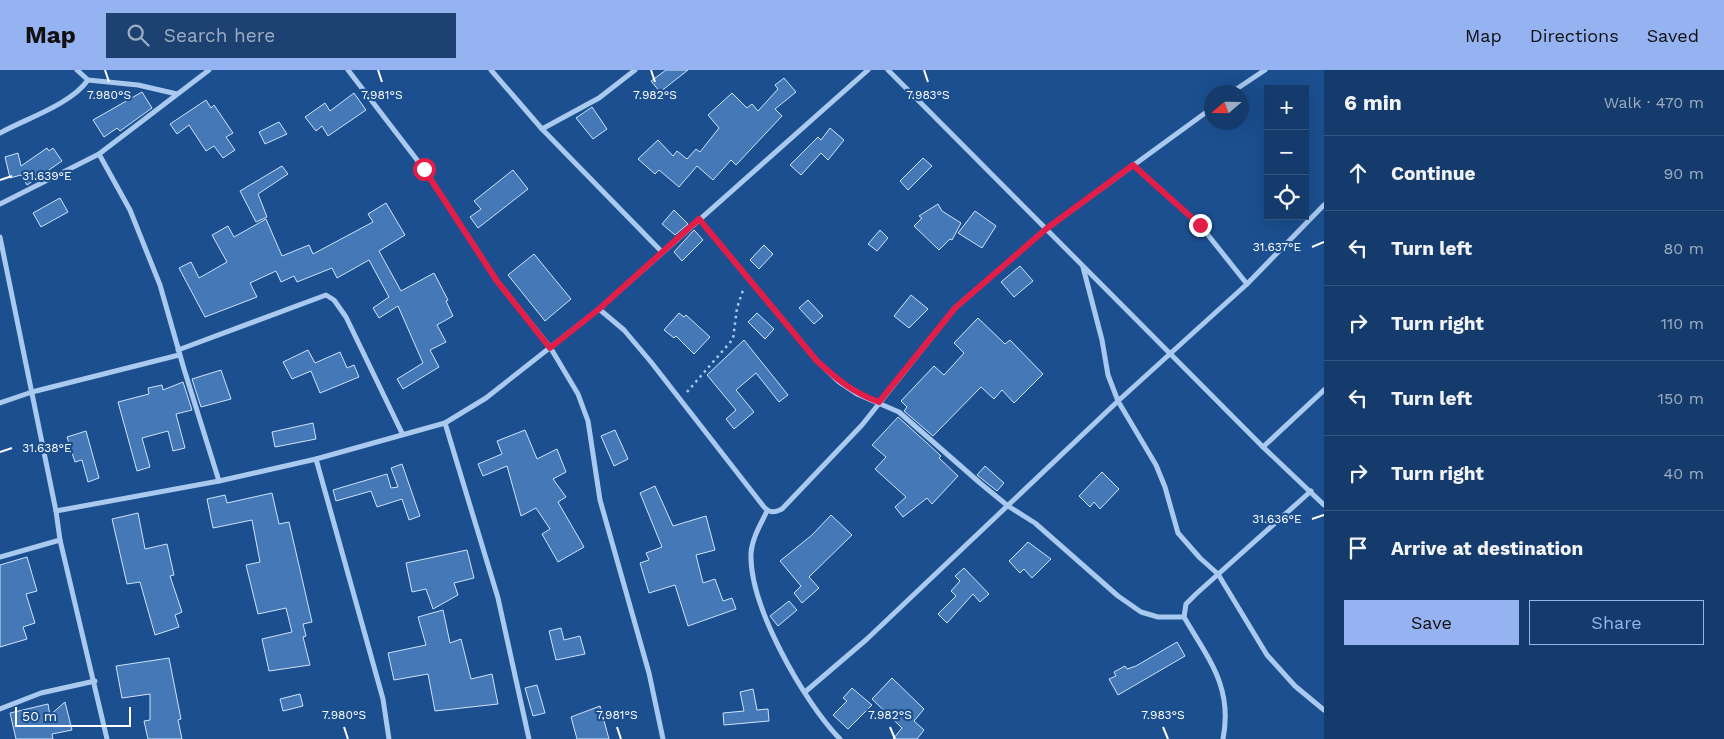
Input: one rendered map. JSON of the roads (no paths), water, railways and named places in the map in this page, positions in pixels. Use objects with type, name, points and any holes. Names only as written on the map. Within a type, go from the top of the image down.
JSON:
[{"type":"street","points":[[78,70],[88,80],[138,85],[177,94]]},
{"type":"street","points":[[0,204],[99,154],[208,70]]},
{"type":"street","points":[[348,70],[424,169],[497,281],[550,348],[578,394],[588,421],[600,500],[650,673],[663,739]]},
{"type":"street","points":[[491,70],[542,129],[662,252]]},
{"type":"street","points":[[542,129],[599,98],[635,70]]},
{"type":"street","points":[[56,511],[219,481],[316,459],[445,422],[486,398],[599,309],[868,70]]},
{"type":"street","points":[[888,70],[1263,447],[1324,504]]},
{"type":"street","points":[[1242,85],[1265,70]]},
{"type":"street","points":[[0,133],[47,111],[82,89],[88,80]]},
{"type":"street","points":[[599,309],[629,336],[768,511],[776,512],[782,510],[862,425],[955,308],[1046,229],[1204,114]]},
{"type":"street","points":[[99,154],[130,210],[160,285],[219,481]]},
{"type":"street","points":[[1133,165],[1200,225],[1247,284]]},
{"type":"street","points":[[806,692],[867,639],[973,536],[1008,506],[1118,401],[1247,284],[1324,206]]},
{"type":"street","points":[[699,219],[817,361],[839,382],[857,394],[899,412],[1008,506],[1034,523],[1118,596],[1141,612],[1158,617],[1184,617]]},
{"type":"street","points":[[0,240],[56,511],[60,540],[95,681],[107,739]]},
{"type":"street","points":[[1082,265],[1100,330],[1108,375],[1118,401],[1156,465],[1165,487],[1178,533],[1200,558],[1218,574],[1267,655],[1295,686],[1324,710]]},
{"type":"street","points":[[0,403],[32,392],[179,352],[326,295],[334,300],[346,317],[402,433]]},
{"type":"street","points":[[1263,447],[1324,390]]},
{"type":"street","points":[[445,422],[498,598],[529,739]]},
{"type":"street","points":[[316,459],[382,699],[389,739]]},
{"type":"street","points":[[1216,739],[1224,738],[1226,714],[1223,688],[1217,673],[1184,617],[1186,604],[1311,492]]},
{"type":"street","points":[[768,511],[753,541],[752,553],[756,593],[768,626],[806,692],[828,726],[840,739]]},
{"type":"street","points":[[0,556],[60,540]]},
{"type":"street","points":[[0,709],[41,694],[95,681]]}]
